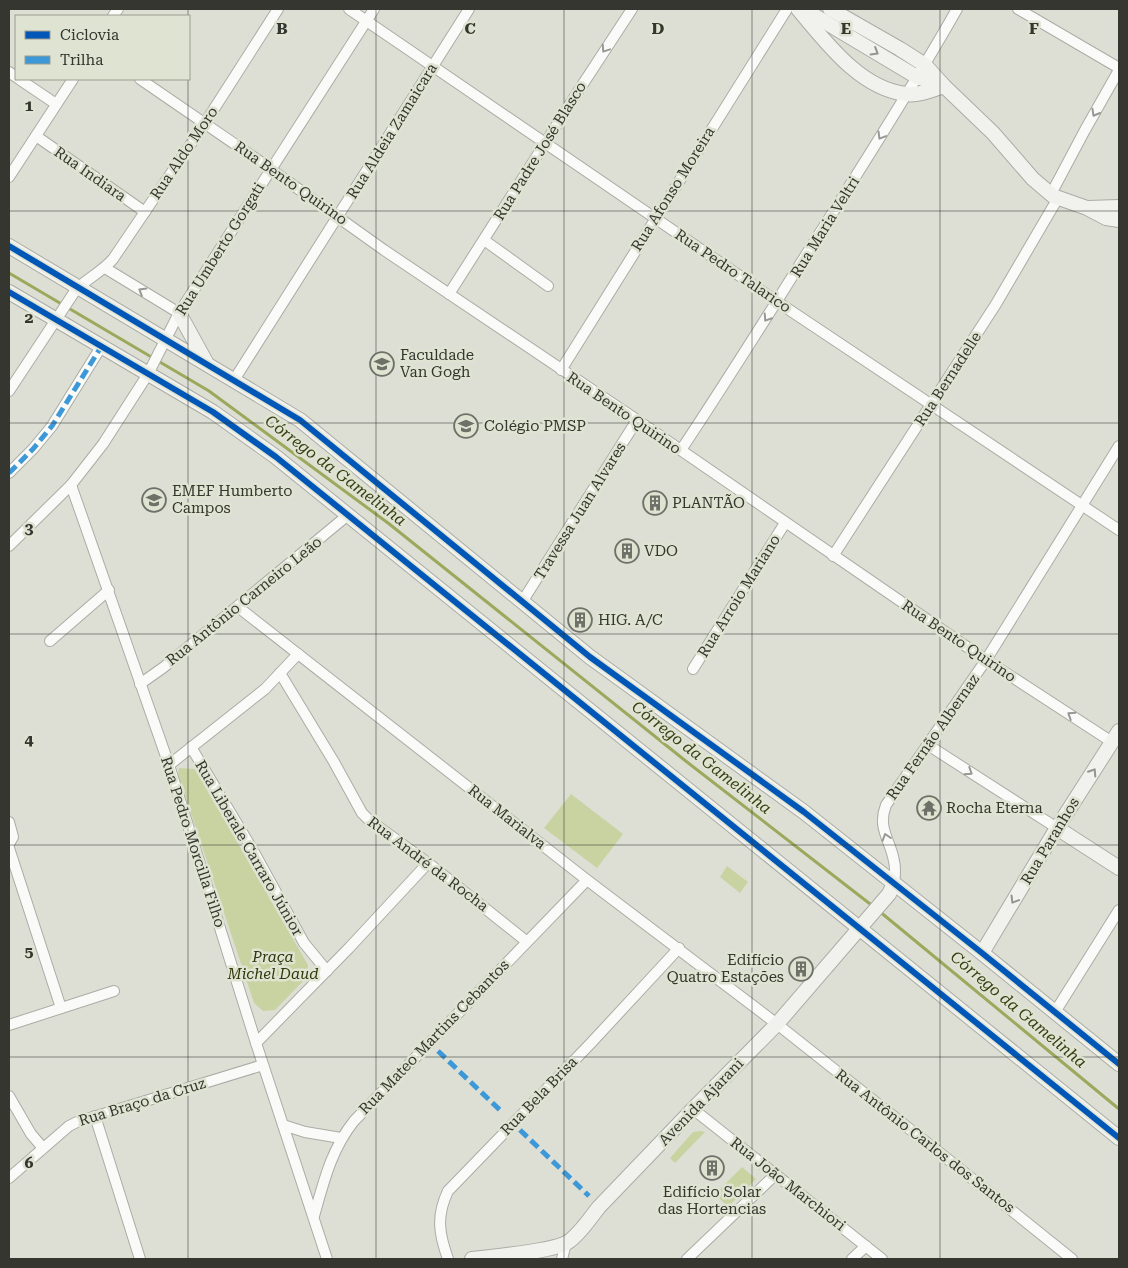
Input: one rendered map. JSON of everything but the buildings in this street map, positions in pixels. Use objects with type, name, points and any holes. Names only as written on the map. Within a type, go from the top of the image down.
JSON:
[{"type":"main road","points":[[798,9],[831,48],[872,82],[888,90],[907,95],[944,86]]},
{"type":"main road","points":[[803,9],[918,78],[944,86]]},
{"type":"main road","points":[[830,9],[925,65],[975,115],[1034,179],[1054,196],[1087,208],[1106,218],[1119,220]]},
{"type":"main road","points":[[1087,208],[1119,207]]},
{"type":"main road","points":[[9,246],[76,290],[164,342],[208,364],[300,420],[590,657],[804,812],[1119,1064]]},
{"type":"main road","points":[[9,292],[58,316],[101,347],[150,370],[276,457],[1119,1138]]},
{"type":"main road","points":[[179,313],[208,364]]},
{"type":"main road","name":"Rua Paranhos","points":[[982,953],[1057,828],[1116,736]]},
{"type":"main road","points":[[1057,828],[1119,868]]},
{"type":"main road","name":"Avenida Ajarani","points":[[566,1243],[574,1237],[599,1207],[777,1024],[889,894],[894,884]]},
{"type":"main road","points":[[472,1259],[551,1248],[566,1243]]},
{"type":"street","name":"Rua Aldo Moro","points":[[9,391],[76,290],[114,259],[278,9]]},
{"type":"street","name":"Rua Pedro Talarico","points":[[349,9],[932,406],[1119,530]]},
{"type":"street","name":"Rua Umberto Gorgati","points":[[9,546],[70,485],[103,444],[150,370],[179,313],[374,9]]},
{"type":"street","name":"Rua Aldeia Zamaicara","points":[[234,380],[469,9]]},
{"type":"street","name":"Rua Padre José Blasco","points":[[449,294],[632,9]]},
{"type":"street","name":"Rua Afonso Moreira","points":[[560,370],[787,9]]},
{"type":"street","name":"Rua Maria Veltri","points":[[681,450],[778,301],[918,78],[957,9]]},
{"type":"street","points":[[1018,9],[1119,69]]},
{"type":"street","name":"Rua Bernadelle","points":[[833,556],[932,406],[996,304],[1054,196],[1085,130],[1119,69]]},
{"type":"street","points":[[21,80],[56,104]]},
{"type":"street","points":[[9,177],[71,80]]},
{"type":"street","name":"Rua Bento Quirino","points":[[141,80],[449,294],[637,420],[986,660],[1116,736]]},
{"type":"street","name":"Rua Indiara","points":[[36,136],[145,212]]},
{"type":"street","points":[[484,240],[548,286]]},
{"type":"street","points":[[105,268],[179,313]]},
{"type":"street","points":[[9,473],[33,449],[52,426],[101,347]]},
{"type":"street","name":"Travessa Juan Alvares","points":[[522,602],[637,420]]},
{"type":"street","name":"Rua Fernão Albernaz","points":[[894,884],[896,873],[894,859],[882,822],[883,813],[889,800],[986,660],[1119,446]]},
{"type":"street","name":"Rua Pedro Morcilla Filho","points":[[70,485],[169,765],[263,1065],[327,1259]]},
{"type":"street","name":"Rua Antônio Carneiro Leão","points":[[140,684],[238,607],[348,515]]},
{"type":"street","name":"Rua Arroio Mariano","points":[[693,669],[785,523]]},
{"type":"street","points":[[50,641],[108,590]]},
{"type":"street","name":"Rua Marialva","points":[[238,607],[587,880],[777,1024]]},
{"type":"street","points":[[169,765],[265,689],[298,654]]},
{"type":"street","name":"Rua André da Rocha","points":[[280,673],[334,762],[362,813],[526,941]]},
{"type":"street","points":[[928,745],[1057,828]]},
{"type":"street","name":"Rua Liberale Carraro Júnior","points":[[191,747],[251,847],[304,943],[327,971]]},
{"type":"street","points":[[9,822],[12,832],[10,844],[61,1008]]},
{"type":"street","points":[[256,1043],[327,971],[428,863]]},
{"type":"street","name":"Rua Mateo Martins Cebantos","points":[[314,1216],[323,1184],[340,1138],[526,941],[587,880]]},
{"type":"street","points":[[1054,1012],[1119,910]]},
{"type":"street","name":"Rua Bela Brisa","points":[[448,1259],[440,1234],[439,1218],[441,1204],[448,1190],[679,948]]},
{"type":"street","points":[[9,1025],[114,991]]},
{"type":"street","name":"Rua Antônio Carlos dos Santos","points":[[777,1024],[1072,1259]]},
{"type":"street","name":"Rua Braço da Cruz","points":[[9,1178],[69,1126],[95,1116],[263,1065]]},
{"type":"street","points":[[9,1096],[31,1134],[43,1148]]},
{"type":"street","name":"Rua João Marchiori","points":[[693,1109],[882,1259]]},
{"type":"street","points":[[95,1116],[140,1259]]},
{"type":"street","points":[[283,1125],[305,1132],[340,1138]]},
{"type":"street","points":[[687,1259],[776,1174]]},
{"type":"street","points":[[562,1259],[566,1243]]},
{"type":"street","points":[[852,1259],[866,1246]]},
{"type":"green space","name":"Praça Michel Daud","points":[[179,768],[195,769],[308,965],[307,977],[275,1010],[263,1011],[254,1003],[178,774]]},
{"type":"green space","points":[[571,794],[623,834],[597,868],[544,828]]},
{"type":"green space","points":[[727,866],[748,882],[740,893],[720,877]]},
{"type":"green space","points":[[693,1132],[705,1132],[675,1163],[670,1158]]},
{"type":"green space","points":[[742,1167],[756,1179],[728,1207],[715,1194]]},
{"type":"waterway","name":"Córrego da Gamelinha","points":[[9,273],[209,391],[388,523],[687,762],[874,907]]},
{"type":"waterway","name":"Córrego da Gamelinha","points":[[879,911],[1119,1109]]},
{"type":"marked path","points":[[9,473],[33,449],[52,426],[101,347]]},
{"type":"marked path","points":[[438,1051],[503,1113]]},
{"type":"marked path","points":[[520,1130],[589,1196]]},
{"type":"cycle path","points":[[9,246],[300,420],[590,657],[804,812],[1119,1064]]},
{"type":"cycle path","points":[[9,292],[213,412],[276,457],[1119,1138]]},
{"type":"place","name":"Faculdade Van Gogh","points":[[382,364]]},
{"type":"place","name":"Colégio PMSP","points":[[466,426]]},
{"type":"place","name":"EMEF Humberto Campos","points":[[154,500]]},
{"type":"place","name":"PLANTÃO","points":[[655,503]]},
{"type":"place","name":"VDO","points":[[627,551]]},
{"type":"place","name":"HIG. A/C","points":[[580,620]]},
{"type":"place","name":"Rocha Eterna","points":[[929,808]]},
{"type":"place","name":"Edifício Quatro Estações","points":[[801,969]]},
{"type":"place","name":"Edifício Solar das Hortencias","points":[[712,1168]]}]
